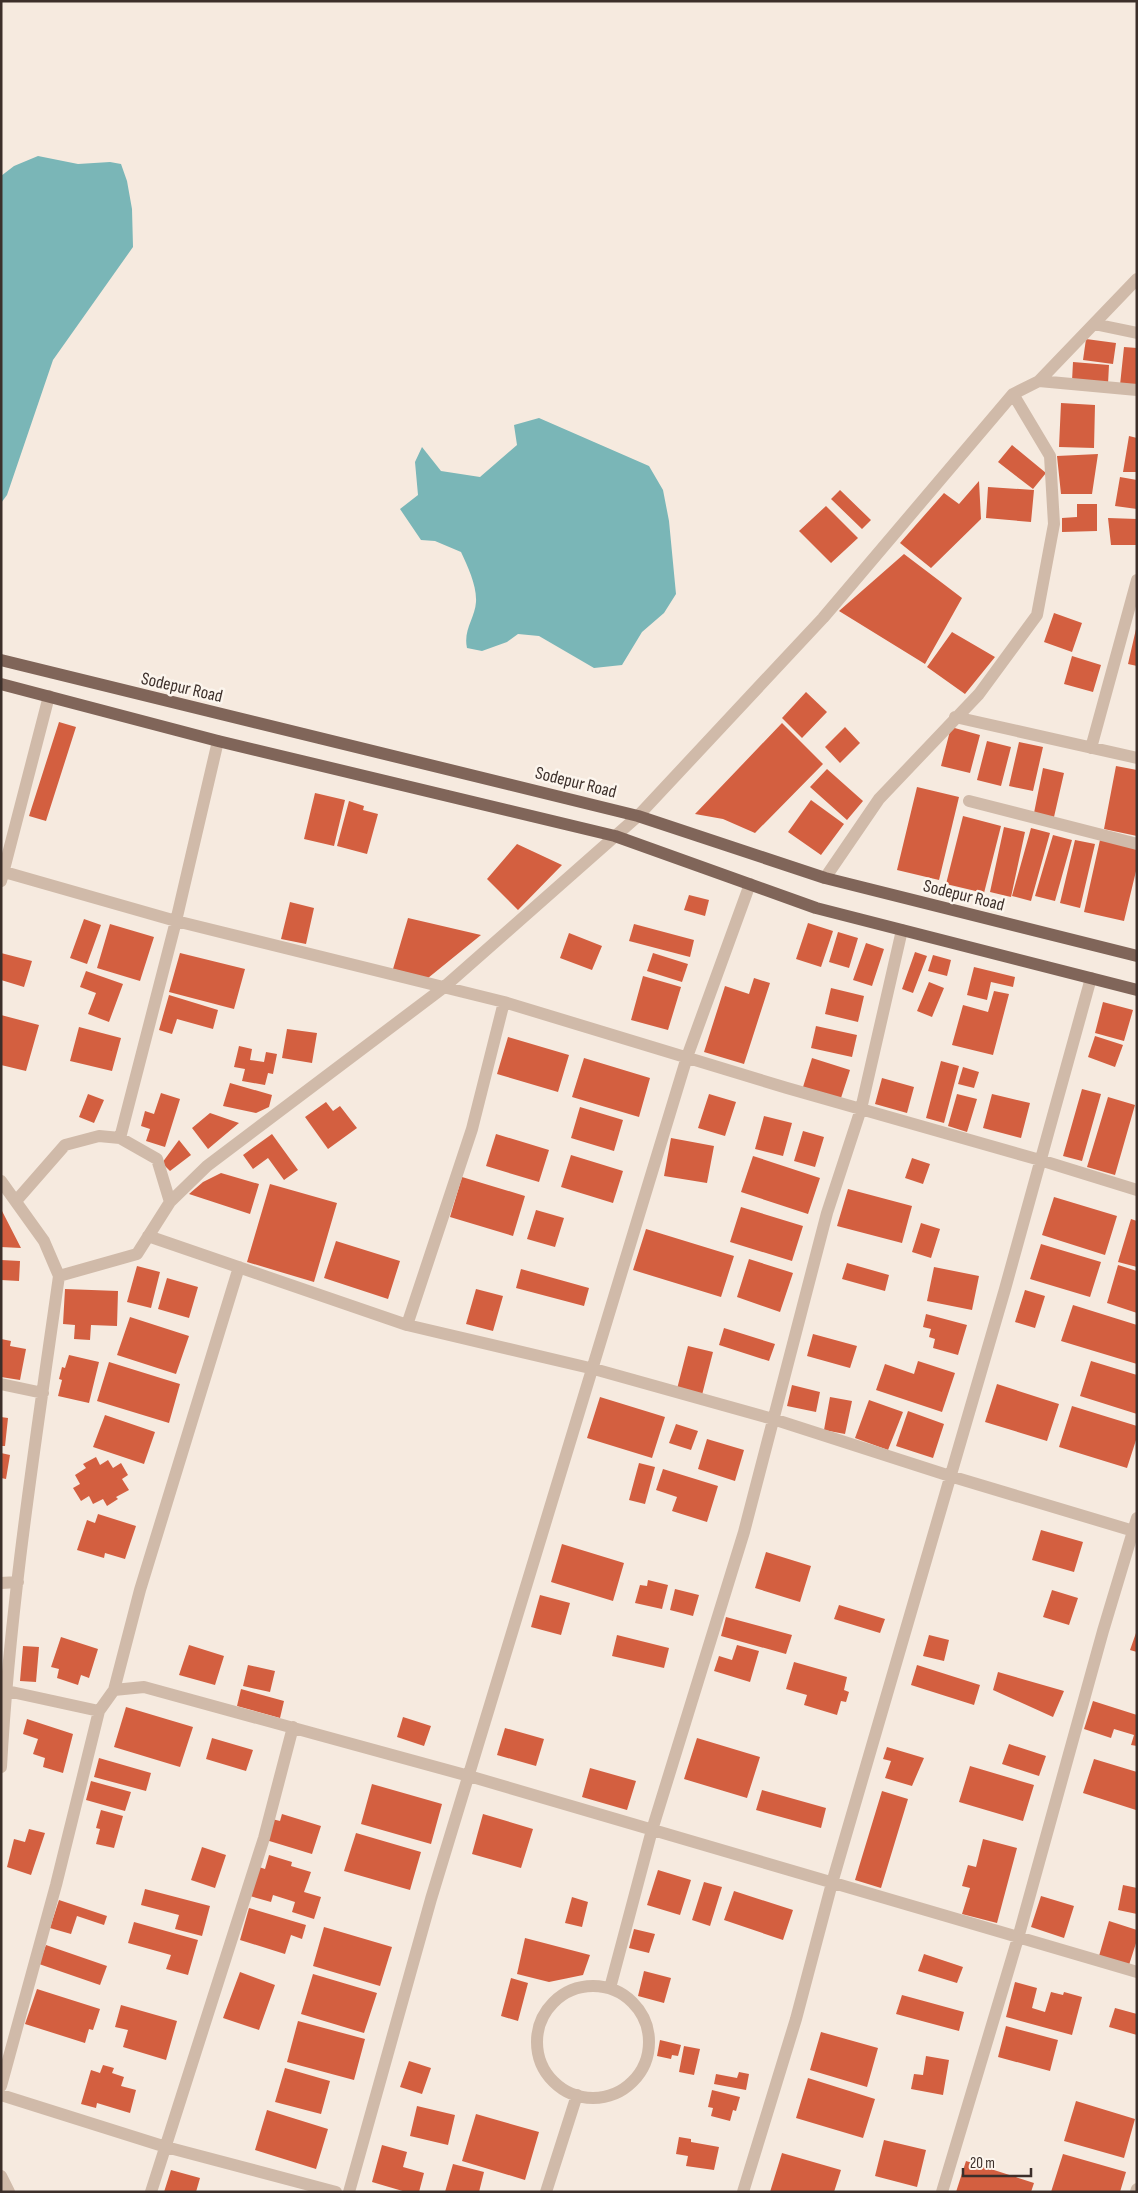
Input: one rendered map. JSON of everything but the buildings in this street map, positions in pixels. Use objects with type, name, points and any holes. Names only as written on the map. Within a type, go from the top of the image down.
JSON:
[{"type":"main road","name":"Sodepur Road","points":[[1,660],[638,816],[824,878],[1137,956]]},
{"type":"main road","points":[[1,684],[218,741],[615,836],[816,908],[1137,990]]},
{"type":"street","points":[[59,1276],[137,1254],[170,1202],[207,1166],[443,988],[638,816],[823,618],[1013,394],[1039,381],[1137,279]]},
{"type":"street","points":[[1094,324],[1137,333]]},
{"type":"street","points":[[1039,381],[1137,390]]},
{"type":"street","points":[[824,878],[879,799],[954,717],[979,694],[1037,615],[1054,524],[1050,456],[1013,394]]},
{"type":"street","points":[[1092,748],[1137,580]]},
{"type":"street","points":[[49,696],[2,875],[176,921],[504,1002],[1137,1190]]},
{"type":"street","points":[[954,717],[1137,758]]},
{"type":"street","points":[[120,1138],[176,921],[218,741]]},
{"type":"street","points":[[969,801],[1137,844]]},
{"type":"street","points":[[348,2192],[431,1899],[594,1369],[687,1057],[750,884]]},
{"type":"street","points":[[610,1988],[652,1830],[744,1532],[827,1213],[861,1109],[902,930]]},
{"type":"street","points":[[743,2192],[796,2019],[832,1883],[1005,1289],[1091,978]]},
{"type":"street","points":[[407,1325],[472,1129],[504,1002]]},
{"type":"street","points":[[16,1201],[64,1145],[99,1136],[120,1138],[157,1159],[170,1202]]},
{"type":"street","points":[[1,1181],[44,1241],[59,1276],[4,1689],[1,1767]]},
{"type":"street","points":[[148,1236],[407,1325],[594,1369],[773,1419],[950,1476],[1135,1532]]},
{"type":"street","points":[[1,2086],[56,1885],[99,1711],[114,1690],[140,1590],[238,1267]]},
{"type":"street","points":[[1,1384],[43,1393]]},
{"type":"street","points":[[942,2192],[1018,1938],[1135,1532],[1137,1518]]},
{"type":"street","points":[[1,1583],[18,1582]]},
{"type":"street","points":[[114,1690],[144,1687],[293,1727],[469,1776],[1137,1972]]},
{"type":"street","points":[[4,1689],[99,1711]]},
{"type":"street","points":[[151,2192],[264,1838],[293,1727]]},
{"type":"street","points":[[592,1985],[610,1988],[626,1995],[639,2008],[647,2024],[650,2042],[647,2060],[639,2076],[626,2088],[608,2096],[589,2098],[577,2095],[554,2083],[543,2067],[537,2049],[538,2030],[545,2012],[558,1998],[574,1988],[592,1985]]},
{"type":"street","points":[[1,2095],[166,2147],[336,2192]]},
{"type":"street","points":[[546,2192],[577,2095]]},
{"type":"street","points":[[1,2176],[9,2192]]},
{"type":"water","points":[[38,156],[78,164],[110,162],[121,164],[127,181],[132,209],[133,247],[53,360],[7,495],[1,503],[1,176],[14,166]]},
{"type":"water","points":[[539,418],[649,466],[663,490],[669,521],[676,594],[664,613],[642,632],[622,665],[594,668],[539,636],[518,634],[507,642],[482,651],[467,648],[467,635],[475,608],[476,596],[472,577],[461,552],[435,541],[421,540],[400,509],[418,495],[415,462],[422,447],[441,471],[480,477],[517,445],[514,425]]}]
